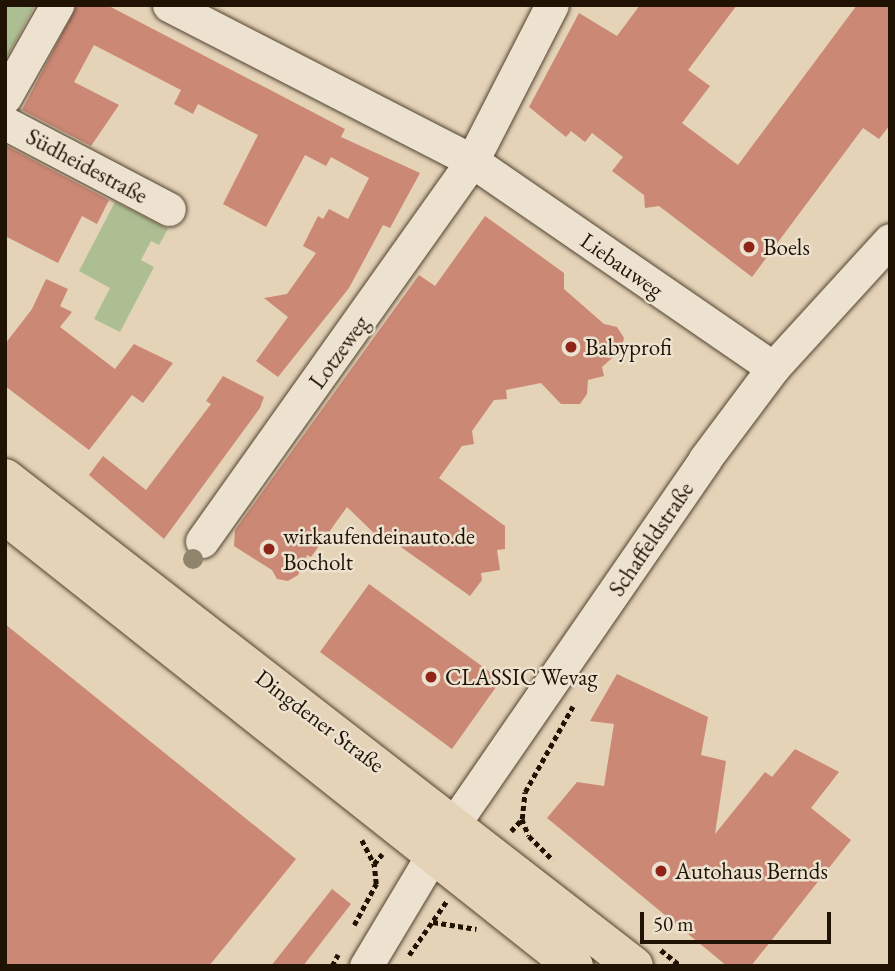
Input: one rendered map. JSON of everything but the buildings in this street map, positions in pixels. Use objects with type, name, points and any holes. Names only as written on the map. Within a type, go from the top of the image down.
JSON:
[{"type":"main road","name":"Dingdener Straße","points":[[5,478],[444,839],[574,966]]},
{"type":"main road","name":"Dingdener Straße","points":[[5,515],[403,829],[444,839],[634,966]]},
{"type":"street","points":[[5,97],[57,5]]},
{"type":"street","name":"Liebauweg","points":[[169,5],[472,161],[773,368]]},
{"type":"street","points":[[472,161],[552,5]]},
{"type":"street","name":"Südheidestraße","points":[[5,123],[169,209]]},
{"type":"street","name":"Lotzeweg","points":[[202,541],[472,161]]},
{"type":"street","name":"Schaffeldstraße","points":[[355,954],[444,839],[773,368],[890,240]]},
{"type":"path","points":[[522,819],[530,836],[560,867]]},
{"type":"path","points":[[351,931],[376,884],[374,864],[403,829]]},
{"type":"path","points":[[432,922],[487,931]]},
{"type":"path","points":[[332,966],[355,954]]},
{"type":"green space","points":[[5,5],[35,5],[5,61]]},
{"type":"green space","points":[[115,202],[168,229],[159,245],[151,241],[141,260],[154,267],[120,332],[94,319],[110,288],[79,271]]},
{"type":"place","name":"Boels","points":[[749,247]]},
{"type":"place","name":"Babyprofi","points":[[571,347]]},
{"type":"place","name":"wirkaufendeinauto.de Bocholt","points":[[269,549]]},
{"type":"place","name":"CLASSIC Wevag","points":[[431,677]]},
{"type":"place","name":"Autohaus Bernds","points":[[661,871]]}]
